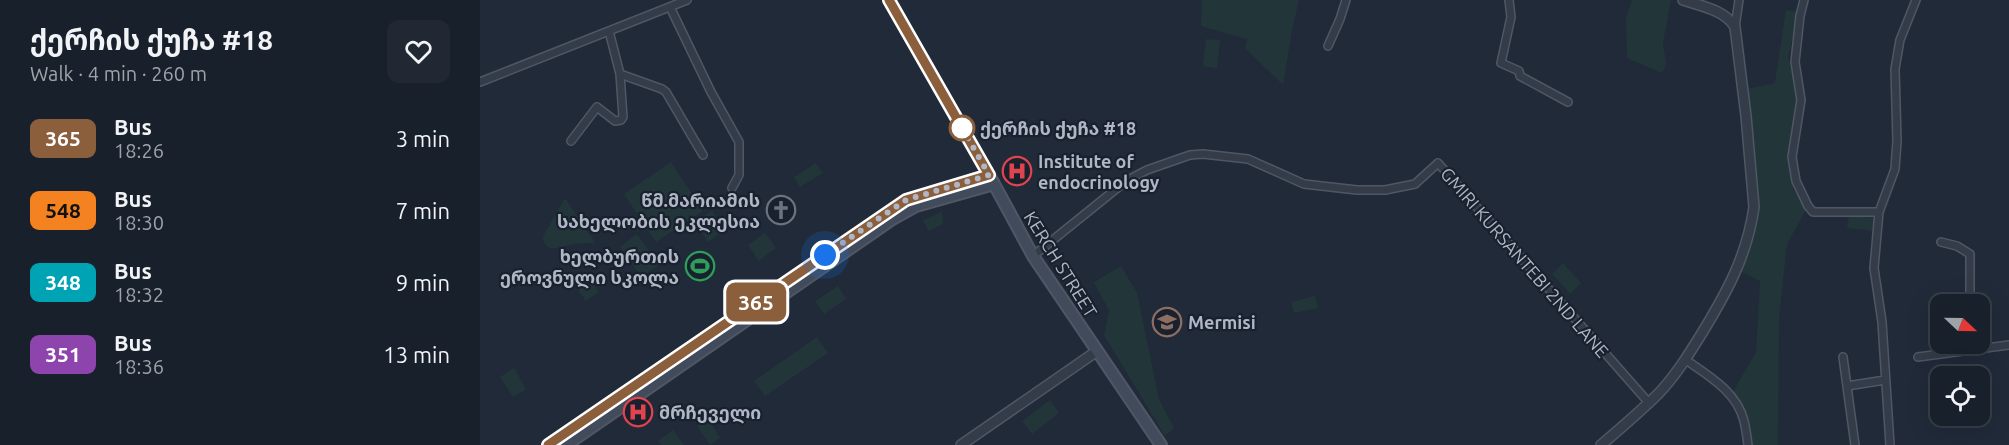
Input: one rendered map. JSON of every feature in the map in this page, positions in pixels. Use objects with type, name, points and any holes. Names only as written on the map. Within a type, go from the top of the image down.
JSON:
[{"type":"main road","name":"KERCH STREET","points":[[889,0],[992,179],[1033,256],[1161,445]]},
{"type":"main road","points":[[548,445],[612,407],[888,217],[992,179]]},
{"type":"main road","points":[[566,445],[612,407]]},
{"type":"street","points":[[480,82],[687,0]]},
{"type":"street","points":[[1328,46],[1346,0]]},
{"type":"street","points":[[1509,0],[1511,17],[1501,63],[1519,71],[1520,76],[1568,102]]},
{"type":"street","points":[[1683,0],[1719,12],[1731,19],[1735,27]]},
{"type":"street","points":[[1601,445],[1660,392],[1686,360],[1723,300],[1742,260],[1754,207],[1735,27],[1739,0]]},
{"type":"street","points":[[1804,0],[1794,62],[1801,100],[1792,157],[1796,181],[1813,212],[1879,212]]},
{"type":"street","points":[[1890,445],[1882,322],[1874,276],[1879,212],[1895,169],[1897,141],[1895,69],[1900,40],[1916,0]]},
{"type":"street","points":[[670,7],[711,92],[739,142],[739,175],[732,188]]},
{"type":"street","points":[[571,141],[597,107],[615,121],[621,120],[624,112],[620,75],[609,31]]},
{"type":"street","points":[[620,75],[666,92],[703,155]]},
{"type":"street","name":"GMIRI KURSANTEBI 2ND LANE","points":[[1033,256],[1126,181],[1147,170],[1190,155],[1203,154],[1248,159],[1304,183],[1357,190],[1385,190],[1415,184],[1438,163],[1649,403]]},
{"type":"street","points":[[1941,242],[1957,246],[1970,254],[1971,294]]},
{"type":"street","points":[[1990,346],[2009,345]]},
{"type":"street","points":[[961,445],[1096,351]]},
{"type":"street","points":[[1918,357],[1934,354]]},
{"type":"street","points":[[1843,357],[1855,445]]},
{"type":"street","points":[[1686,360],[1714,380],[1734,399],[1744,420],[1748,445]]},
{"type":"street","points":[[1848,386],[1885,380]]},
{"type":"green space","points":[[1202,0],[1299,0],[1283,85],[1245,48],[1247,39],[1201,26]]},
{"type":"green space","points":[[1632,0],[1671,0],[1663,42],[1666,64],[1662,73],[1627,58],[1626,17]]},
{"type":"green space","points":[[1786,10],[1799,12],[1788,57],[1798,96],[1789,151],[1793,189],[1807,208],[1787,244],[1779,317],[1778,445],[1753,445],[1749,420],[1733,392],[1756,352],[1760,281],[1740,271],[1758,213],[1747,89],[1775,83]]},
{"type":"green space","points":[[1206,39],[1220,40],[1217,68],[1203,66]]},
{"type":"green space","points":[[671,162],[703,211],[656,242],[624,194]]},
{"type":"green space","points":[[816,163],[823,173],[800,187],[794,177]]},
{"type":"green space","points":[[565,198],[595,243],[554,248],[546,246],[543,236]]},
{"type":"green space","points":[[712,211],[725,230],[708,242],[695,222]]},
{"type":"green space","points":[[942,211],[943,224],[929,231],[923,221]]},
{"type":"green space","points":[[1849,215],[1875,218],[1873,231],[1847,228]]},
{"type":"green space","points":[[765,233],[776,248],[759,261],[748,245]]},
{"type":"green space","points":[[637,234],[659,265],[641,277],[620,247]]},
{"type":"green space","points":[[1563,263],[1581,283],[1570,294],[1552,274]]},
{"type":"green space","points":[[1121,266],[1137,293],[1159,399],[1174,428],[1165,436],[1104,335],[1109,311],[1094,282]]},
{"type":"green space","points":[[588,275],[599,292],[586,301],[574,284]]},
{"type":"green space","points":[[838,286],[846,299],[824,314],[815,301]]},
{"type":"green space","points":[[1315,296],[1318,308],[1294,313],[1291,302]]},
{"type":"green space","points":[[817,337],[828,353],[765,396],[754,381]]},
{"type":"green space","points":[[514,368],[526,389],[513,397],[500,377]]},
{"type":"green space","points":[[1050,400],[1059,413],[1032,434],[1022,421]]},
{"type":"green space","points":[[708,419],[720,438],[710,445],[697,426]]},
{"type":"green space","points":[[673,430],[684,445],[662,445],[658,441]]},
{"type":"bus line","name":"365","points":[[548,445],[906,200],[989,175],[889,0]]},
{"type":"place","name":"ქერჩის ქუჩა #18","points":[[962,128]]},
{"type":"place","name":"Institute of endocrinology","points":[[1017,171]]},
{"type":"place","name":"წმ.მარიამის სახელობის ეკლესია","points":[[781,210]]},
{"type":"place","name":"ხელბურთის ეროვნული სკოლა","points":[[700,266]]},
{"type":"place","name":"Mermisi","points":[[1167,322]]},
{"type":"place","name":"მრჩეველი","points":[[638,412]]},
{"type":"route","points":[[825,255],[906,200],[989,175],[961,126],[962,128]]}]
